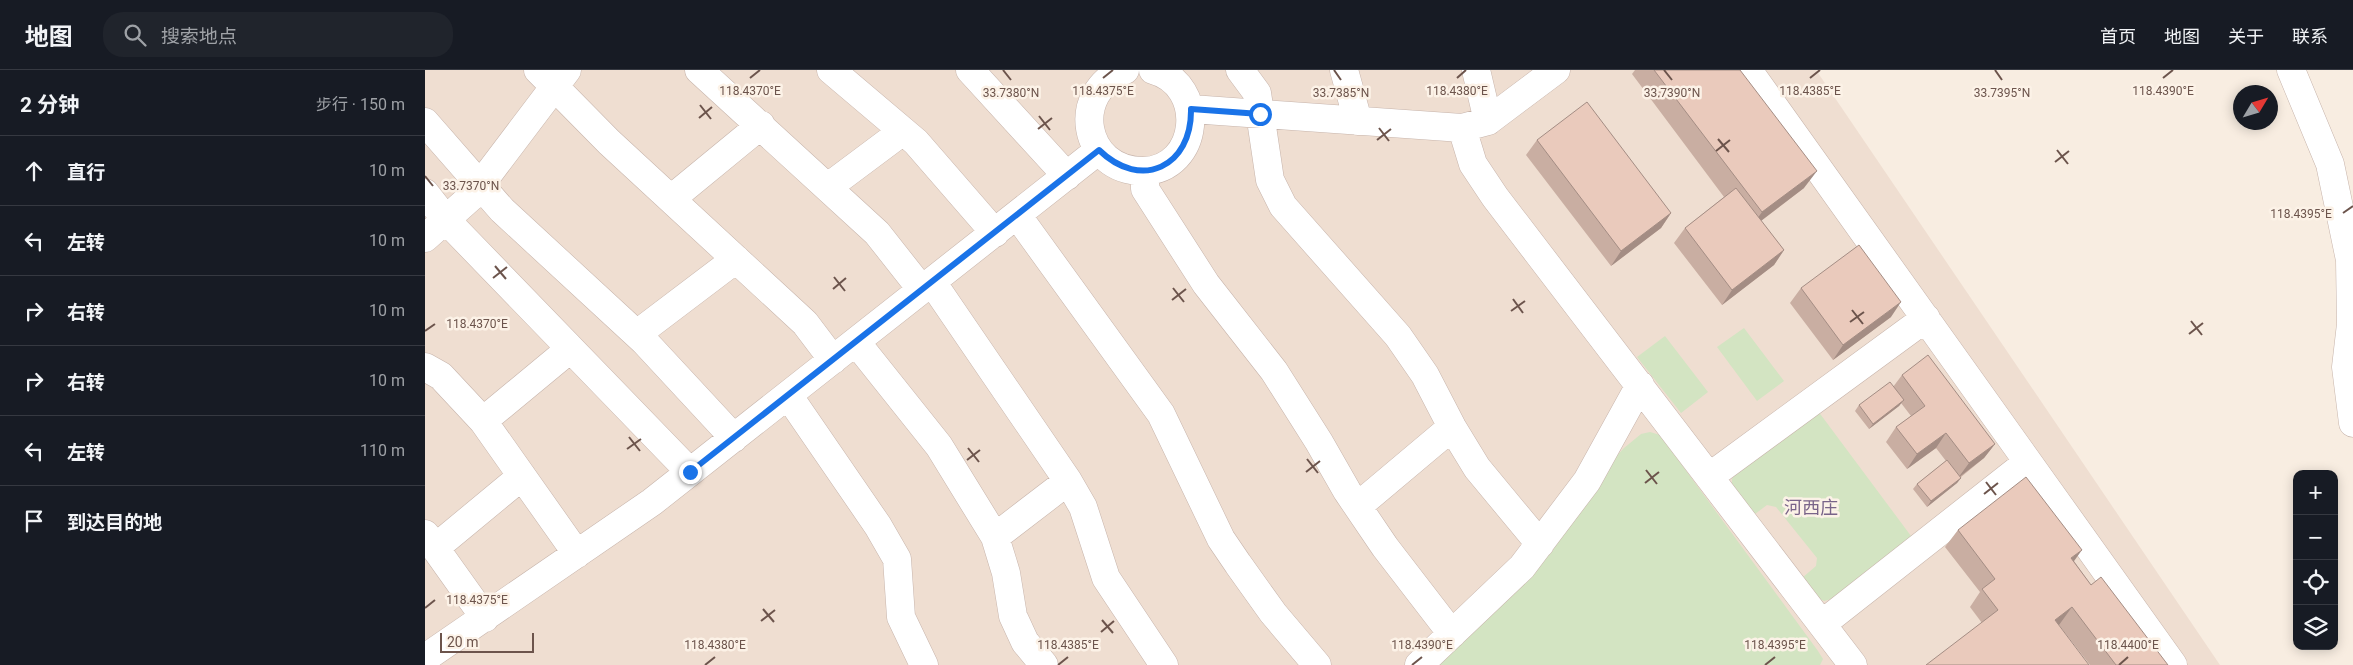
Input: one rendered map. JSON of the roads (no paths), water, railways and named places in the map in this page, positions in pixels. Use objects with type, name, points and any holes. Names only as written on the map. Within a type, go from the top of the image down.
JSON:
[{"type":"street","points":[[699,70],[877,233],[927,286],[1068,481],[1083,507],[1106,578],[1164,665]]},
{"type":"street","points":[[831,70],[916,142],[995,233]]},
{"type":"street","points":[[970,70],[1067,176]]},
{"type":"street","points":[[1121,71],[1100,87],[1091,102],[1089,118],[1091,135],[1099,150],[1112,163],[1127,169],[1145,171],[1162,166],[1175,157],[1186,143],[1191,127],[1191,109],[1185,94],[1174,81],[1153,70]]},
{"type":"street","points":[[1240,70],[1257,94],[1270,180],[1283,206],[1398,336],[1425,375],[1451,427],[1477,468],[1540,544]]},
{"type":"street","points":[[1344,70],[1358,121]]},
{"type":"street","points":[[1476,70],[1473,164],[1495,197],[1853,665]]},
{"type":"street","points":[[1191,109],[1358,121],[1475,125],[1556,70]]},
{"type":"street","points":[[1748,70],[2173,665]]},
{"type":"street","points":[[2291,70],[2330,164],[2350,260],[2351,324],[2346,367],[2353,423]]},
{"type":"street","points":[[425,238],[447,221],[480,186],[553,75],[609,142],[805,323],[833,360]]},
{"type":"street","points":[[425,122],[502,210],[637,334],[734,438]]},
{"type":"street","points":[[671,199],[761,125]]},
{"type":"street","points":[[828,187],[903,131]]},
{"type":"street","points":[[425,658],[652,502],[1099,150]]},
{"type":"street","points":[[1145,171],[1145,189],[1206,284],[1274,371],[1385,547],[1452,634]]},
{"type":"street","points":[[425,193],[447,221],[690,472]]},
{"type":"street","points":[[1017,215],[1161,414],[1221,539],[1273,613],[1317,665]]},
{"type":"street","points":[[637,334],[736,259]]},
{"type":"street","points":[[1709,477],[1925,318]]},
{"type":"street","points":[[856,342],[939,446],[995,537],[1007,574],[1013,616],[1025,642],[1044,665]]},
{"type":"street","points":[[483,421],[570,349]]},
{"type":"street","points":[[425,367],[441,376],[483,421],[577,554]]},
{"type":"street","points":[[1419,665],[1522,567],[1587,481],[1639,385]]},
{"type":"street","points":[[788,395],[878,526],[897,558],[901,618],[923,665]]},
{"type":"street","points":[[1358,506],[1451,427]]},
{"type":"street","points":[[1822,624],[2028,462]]},
{"type":"street","points":[[485,618],[430,541],[522,476]]},
{"type":"street","points":[[995,537],[1068,481]]},
{"type":"district","name":"河西庄","points":[[1811,508]]}]
